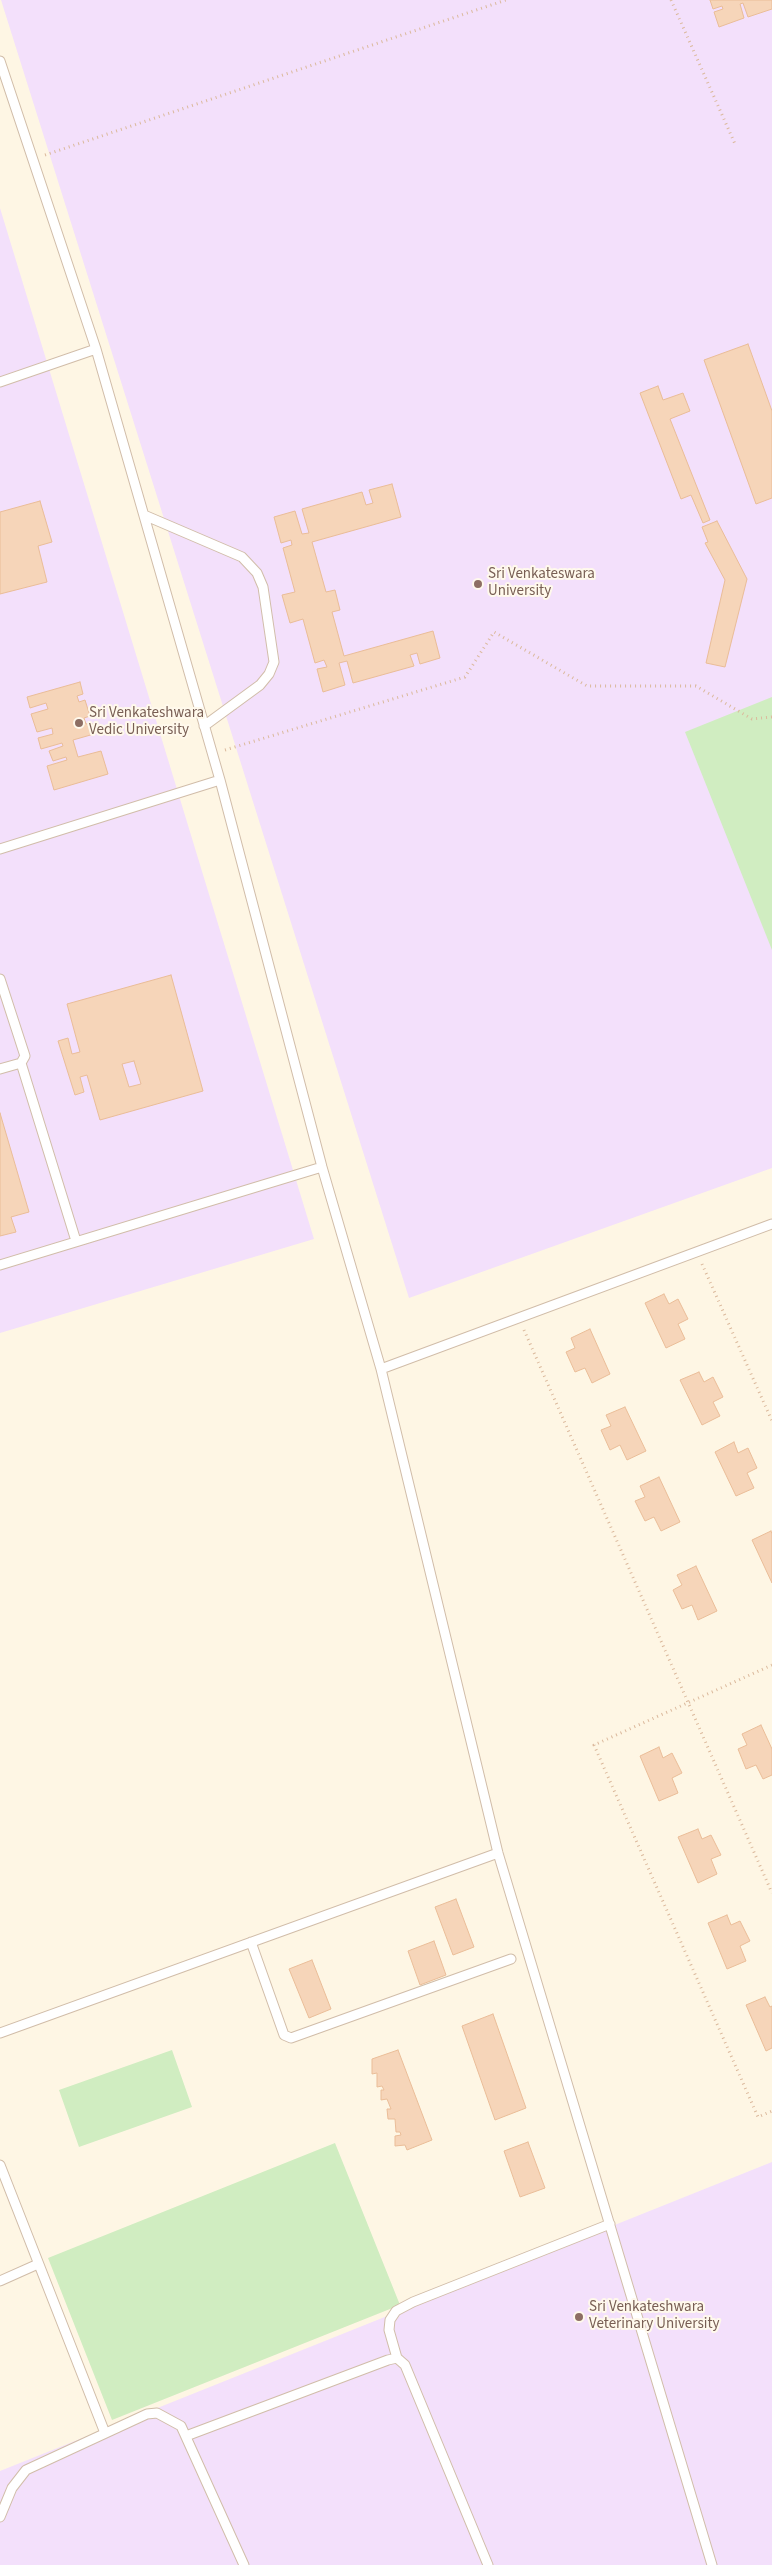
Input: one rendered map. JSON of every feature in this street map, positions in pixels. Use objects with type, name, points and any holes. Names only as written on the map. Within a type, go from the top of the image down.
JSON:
[{"type":"lane","points":[[0,61],[96,349],[220,780],[322,1167],[380,1369],[498,1853],[712,2565]]},
{"type":"lane","points":[[0,382],[96,349]]},
{"type":"lane","points":[[144,515],[242,557],[257,573],[263,587],[274,662],[269,674],[260,685],[204,726]]},
{"type":"lane","points":[[0,849],[220,780]]},
{"type":"lane","points":[[0,979],[25,1056],[21,1063],[0,1069]]},
{"type":"lane","points":[[21,1063],[76,1241]]},
{"type":"lane","points":[[0,1265],[322,1167]]},
{"type":"lane","points":[[380,1369],[772,1224]]},
{"type":"lane","points":[[0,2033],[498,1853]]},
{"type":"lane","points":[[251,1942],[284,2035],[291,2038],[511,1959]]},
{"type":"lane","points":[[0,2165],[105,2433]]},
{"type":"lane","points":[[488,2565],[405,2365],[397,2358],[389,2330],[390,2320],[396,2311],[413,2302],[610,2224]]},
{"type":"lane","points":[[0,2282],[38,2264]]},
{"type":"lane","points":[[186,2436],[397,2358]]},
{"type":"lane","points":[[0,2517],[12,2488],[26,2470],[147,2414],[158,2413],[181,2426],[244,2565]]},
{"type":"path","points":[[33,159],[506,0]]},
{"type":"path","points":[[671,0],[736,144]]},
{"type":"path","points":[[212,754],[465,677],[494,632],[587,686],[696,686],[752,719],[772,717]]},
{"type":"path","points":[[697,1252],[772,1421]]},
{"type":"path","points":[[518,1318],[772,1893]]},
{"type":"path","points":[[772,1666],[594,1745],[758,2117],[772,2111]]},
{"type":"shaded area","name":"Sri Venkateswara University","points":[[1,0],[772,0],[772,1168],[409,1298]]},
{"type":"shaded area","name":"Sri Venkateshwara Vedic University","points":[[0,208],[314,1239],[0,1333]]},
{"type":"shaded area","name":"Sri Venkateshwara Veterinary University","points":[[772,2162],[772,2565],[0,2565],[0,2471]]},
{"type":"green space","points":[[772,697],[772,950],[685,732]]},
{"type":"green space","points":[[172,2050],[192,2107],[79,2147],[59,2090]]},
{"type":"green space","points":[[335,2143],[400,2305],[112,2420],[48,2258]]},
{"type":"building","points":[[710,0],[772,0],[772,9],[748,17],[743,3],[740,4],[744,18],[719,27],[714,12],[723,9],[722,6],[713,9]]},
{"type":"building","points":[[748,344],[772,411],[772,498],[756,504],[704,360]]},
{"type":"building","points":[[658,386],[663,400],[683,393],[690,411],[670,419],[710,520],[703,523],[691,495],[681,499],[640,393]]},
{"type":"building","points":[[392,484],[401,517],[312,542],[326,592],[335,590],[340,610],[332,612],[344,656],[433,631],[440,658],[420,664],[417,653],[410,655],[414,666],[353,683],[347,661],[339,663],[345,685],[323,692],[317,669],[327,667],[324,660],[315,663],[303,619],[290,623],[282,595],[295,592],[283,548],[292,545],[291,540],[281,543],[274,517],[295,511],[302,534],[309,533],[302,509],[362,492],[366,505],[373,503],[369,490]]},
{"type":"building","points":[[40,501],[52,542],[38,546],[47,582],[0,594],[0,512]]},
{"type":"building","points":[[717,521],[747,579],[725,667],[706,663],[725,580],[705,543],[708,542],[702,527]]},
{"type":"building","points":[[80,682],[83,694],[77,696],[79,702],[85,700],[90,716],[84,718],[86,724],[92,723],[94,734],[73,740],[78,757],[101,751],[108,774],[54,790],[47,766],[67,760],[66,757],[53,761],[49,751],[63,746],[62,743],[41,749],[38,738],[53,734],[52,728],[37,732],[31,714],[48,709],[46,703],[30,708],[27,697]]},
{"type":"building","points":[[171,975],[203,1091],[100,1120],[87,1075],[80,1077],[84,1092],[75,1095],[58,1041],[68,1038],[72,1054],[80,1052],[67,1004]],"holes":[[[134,1061],[141,1084],[129,1087],[122,1064]]]},
{"type":"building","points":[[0,1113],[29,1212],[11,1217],[16,1232],[0,1236]]},
{"type":"building","points":[[664,1294],[669,1304],[678,1299],[688,1319],[678,1324],[685,1339],[666,1348],[645,1303]]},
{"type":"building","points":[[590,1329],[610,1374],[592,1383],[585,1368],[575,1372],[566,1352],[575,1348],[571,1338]]},
{"type":"building","points":[[699,1372],[704,1382],[713,1377],[723,1397],[713,1402],[720,1416],[702,1425],[680,1380]]},
{"type":"building","points":[[625,1407],[646,1451],[627,1460],[620,1445],[610,1450],[601,1430],[611,1426],[606,1415]]},
{"type":"building","points":[[734,1442],[738,1453],[748,1448],[757,1468],[747,1473],[754,1488],[736,1496],[715,1452]]},
{"type":"building","points":[[659,1477],[680,1522],[661,1531],[654,1517],[645,1521],[635,1501],[645,1497],[640,1486]]},
{"type":"building","points":[[771,1531],[772,1534],[772,1583],[752,1540]]},
{"type":"building","points":[[696,1566],[717,1611],[698,1620],[692,1605],[682,1609],[673,1590],[682,1585],[677,1575]]},
{"type":"building","points":[[761,1725],[772,1749],[772,1775],[763,1779],[756,1765],[746,1769],[738,1749],[747,1745],[742,1734]]},
{"type":"building","points":[[659,1747],[663,1758],[672,1753],[682,1773],[672,1778],[678,1793],[659,1801],[640,1756]]},
{"type":"building","points":[[698,1829],[702,1839],[711,1835],[721,1855],[711,1859],[717,1874],[698,1883],[678,1837]]},
{"type":"building","points":[[456,1899],[474,1947],[453,1955],[435,1907]]},
{"type":"building","points":[[727,1915],[731,1925],[740,1921],[750,1941],[740,1946],[746,1961],[727,1969],[708,1923]]},
{"type":"building","points":[[434,1941],[446,1975],[420,1985],[408,1951]]},
{"type":"building","points":[[312,1960],[331,2009],[309,2018],[289,1969]]},
{"type":"building","points":[[765,1997],[770,2007],[772,2006],[772,2048],[766,2051],[746,2005]]},
{"type":"building","points":[[493,2014],[526,2108],[495,2120],[462,2026]]},
{"type":"building","points":[[398,2050],[432,2140],[407,2150],[405,2145],[395,2146],[395,2136],[401,2135],[400,2132],[396,2132],[395,2119],[388,2119],[387,2109],[391,2109],[387,2099],[381,2100],[381,2090],[384,2090],[382,2086],[377,2087],[377,2073],[372,2074],[372,2059]]},
{"type":"building","points":[[528,2142],[545,2188],[520,2197],[504,2151]]},
{"type":"place","name":"Sri Venkateswara University","points":[[478,584]]},
{"type":"place","name":"Sri Venkateshwara Vedic University","points":[[79,723]]},
{"type":"place","name":"Sri Venkateshwara Veterinary University","points":[[579,2317]]}]
